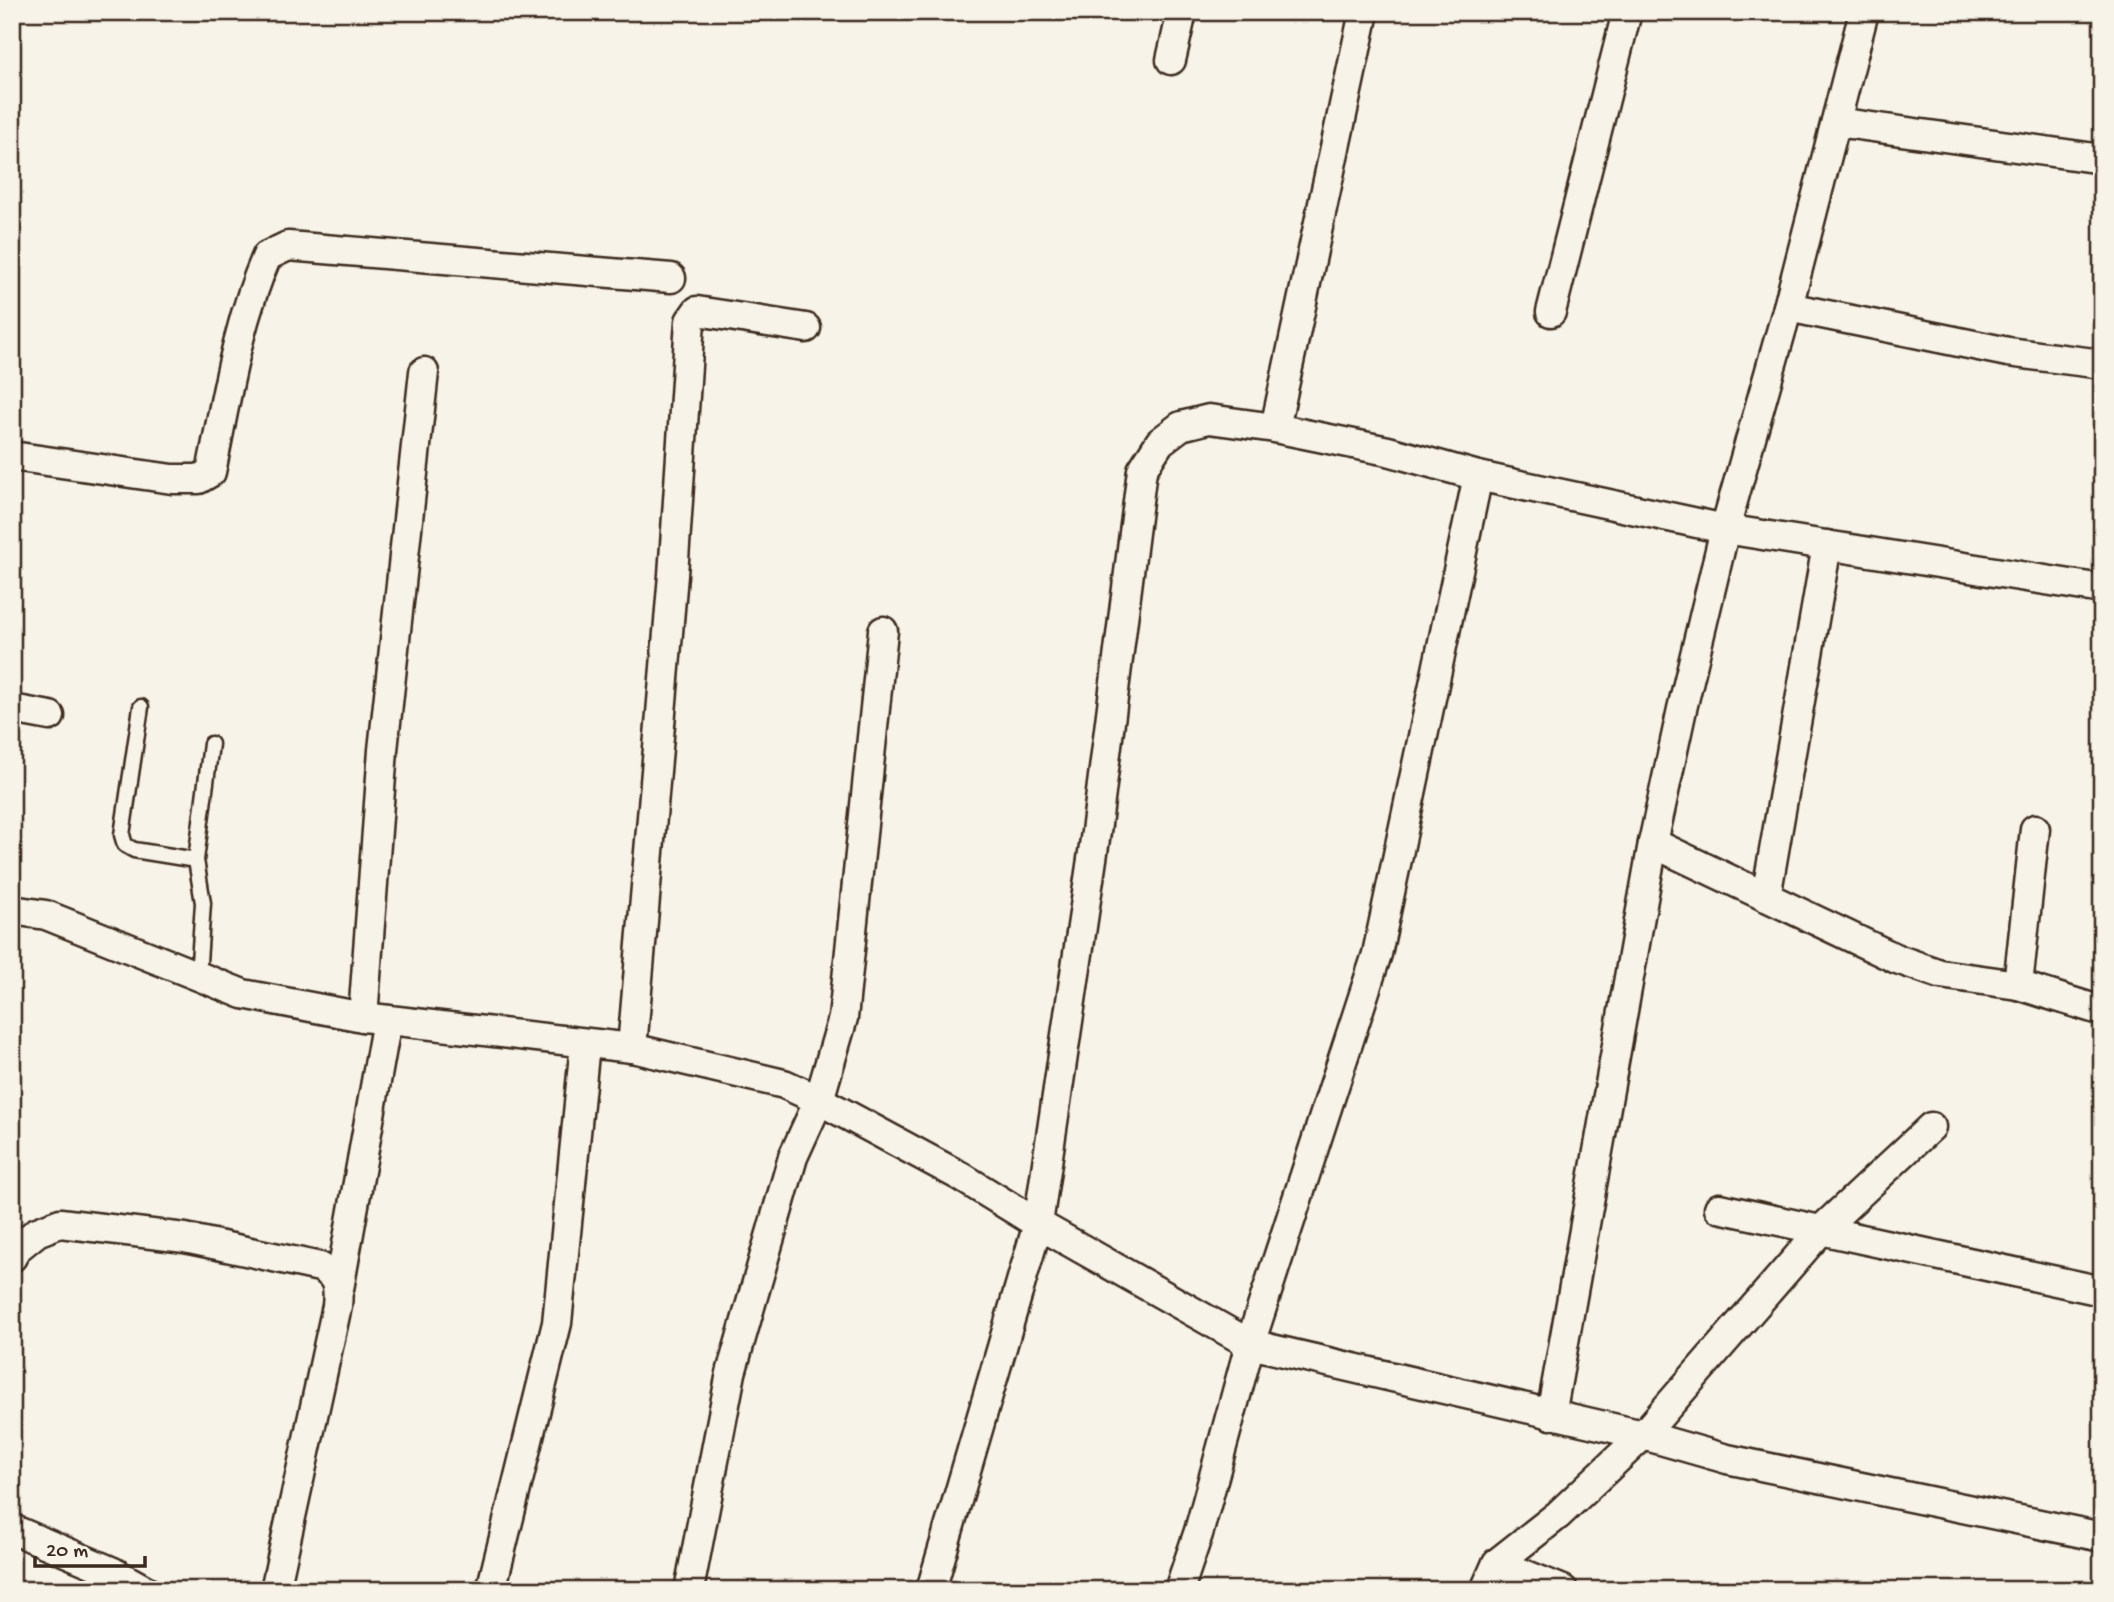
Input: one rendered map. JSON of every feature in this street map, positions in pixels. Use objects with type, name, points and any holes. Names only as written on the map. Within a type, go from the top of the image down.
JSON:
[{"type":"street","points":[[1171,60],[1182,12]]},
{"type":"street","points":[[1275,428],[1364,12]]},
{"type":"street","points":[[1551,312],[1628,12]]},
{"type":"street","points":[[1551,1415],[1653,843],[1725,528],[1788,307],[1864,12]]},
{"type":"street","points":[[1836,122],[2102,159]]},
{"type":"street","points":[[12,456],[172,479],[199,478],[211,472],[236,353],[254,285],[267,256],[288,246],[671,278]]},
{"type":"street","points":[[1788,307],[2008,352],[2102,364]]},
{"type":"street","points":[[632,1048],[672,589],[690,321],[697,311],[806,328]]},
{"type":"street","points":[[275,1590],[339,1289],[375,1019],[383,750],[424,372]]},
{"type":"street","points":[[931,1590],[1038,1224],[1096,832],[1142,470],[1160,442],[1181,426],[1209,419],[1275,428],[1388,451],[1478,477],[1725,528],[2102,589]]},
{"type":"street","points":[[1179,1590],[1199,1531],[1250,1344],[1377,954],[1478,477]]},
{"type":"street","points":[[1766,897],[1827,545]]},
{"type":"street","points":[[689,1590],[731,1374],[793,1157],[819,1100],[843,1018],[883,631]]},
{"type":"street","points":[[12,709],[50,716]]},
{"type":"street","points":[[2018,985],[2035,829]]},
{"type":"street","points":[[1653,843],[1897,959],[1940,974],[2018,985],[2102,1011]]},
{"type":"street","points":[[12,910],[46,915],[243,994],[375,1019],[632,1048],[784,1084],[960,1176],[1038,1224],[1250,1344],[1643,1435],[1727,1458],[2102,1537]]},
{"type":"street","points":[[491,1590],[557,1323],[585,1044]]},
{"type":"street","points":[[1485,1590],[1497,1563],[1558,1515],[1643,1435],[1822,1229],[1931,1127]]},
{"type":"street","points":[[1719,1208],[2102,1291]]},
{"type":"street","points":[[12,1257],[16,1249],[37,1232],[60,1223],[186,1238],[320,1267],[330,1272],[339,1289]]},
{"type":"street","points":[[12,1529],[113,1572],[145,1590]]},
{"type":"street","points":[[1497,1563],[1563,1590]]},
{"type":"lane","points":[[141,707],[122,835],[125,845],[134,850],[196,860]]},
{"type":"lane","points":[[198,976],[203,903],[196,860],[211,744]]}]
